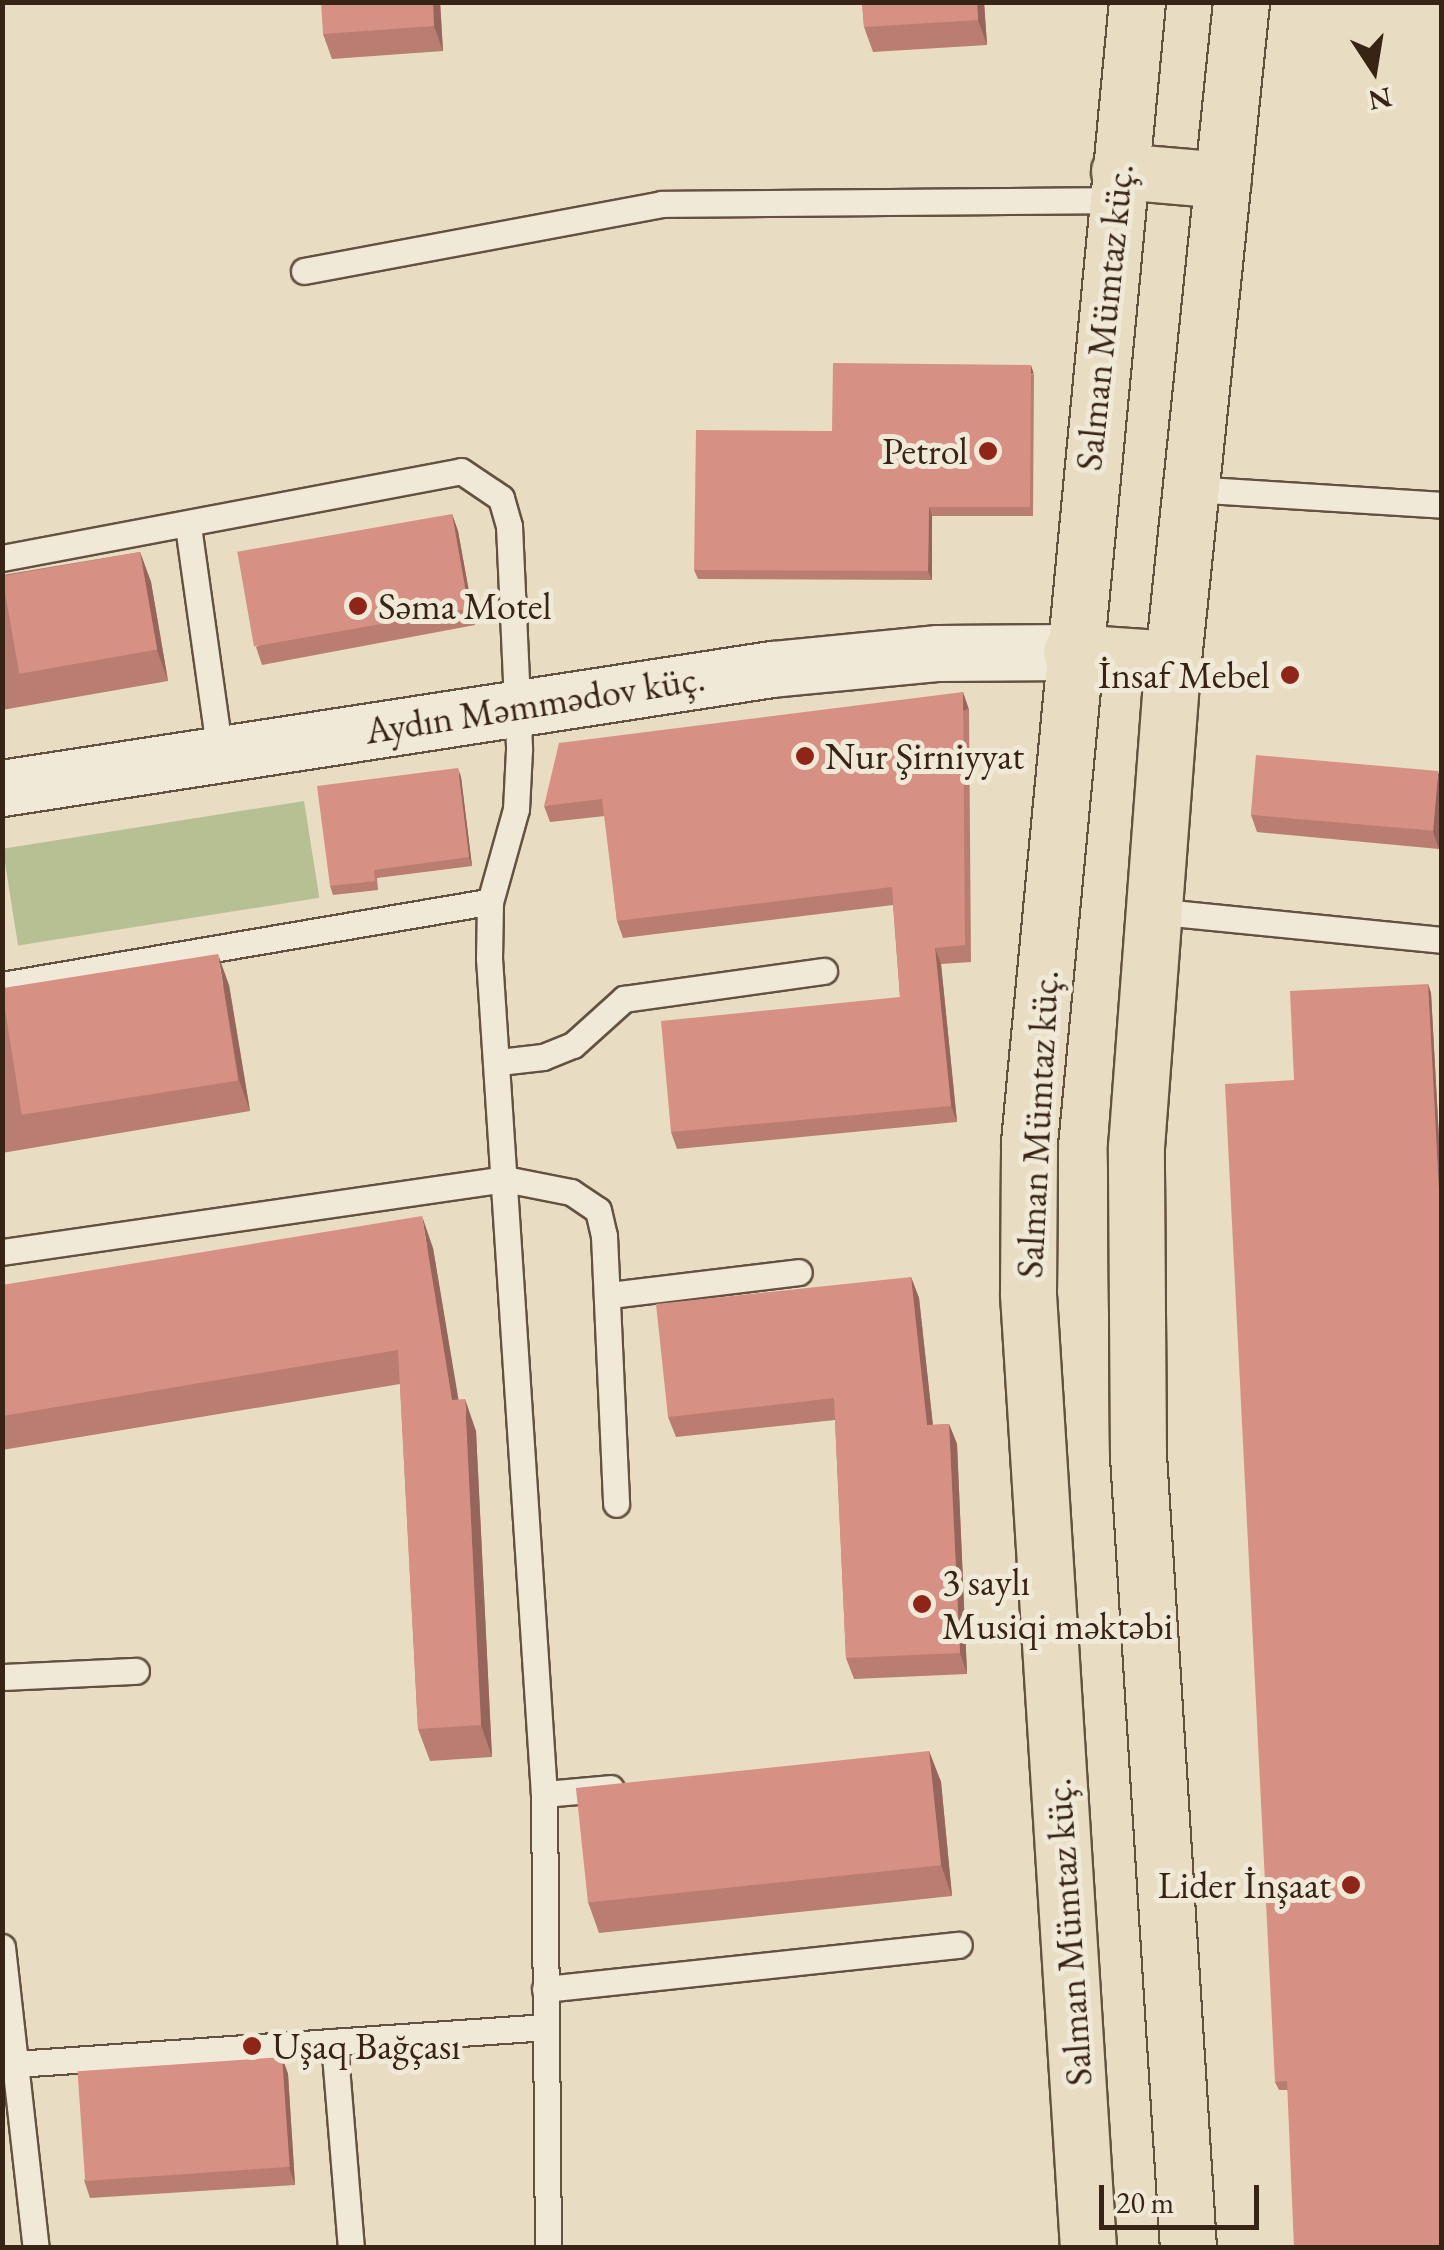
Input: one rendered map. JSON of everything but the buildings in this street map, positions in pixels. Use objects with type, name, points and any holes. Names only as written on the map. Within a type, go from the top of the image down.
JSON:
[{"type":"highway","name":"Salman Mümtaz küç.","points":[[1088,2248],[1028,1294],[1028,1142],[1070,652],[1137,2]]},
{"type":"highway","points":[[1188,2248],[1133,1298],[1152,911],[1173,659],[1241,2]]},
{"type":"highway","points":[[1118,185],[1223,180]]},
{"type":"highway","points":[[1070,652],[1173,659]]},
{"type":"street","name":"Aydın Məmmədov küç.","points":[[2,788],[519,704],[772,668],[938,653],[1070,652]]},
{"type":"lane","points":[[304,271],[661,204],[1118,185]]},
{"type":"lane","points":[[2,558],[461,472],[485,482],[501,498],[509,526],[519,704],[516,809],[490,902],[544,1794],[548,2248]]},
{"type":"lane","points":[[1191,489],[1442,505]]},
{"type":"lane","points":[[188,526],[220,754]]},
{"type":"lane","points":[[2,984],[490,902]]},
{"type":"lane","points":[[1152,911],[1442,940]]},
{"type":"lane","points":[[499,1062],[542,1058],[573,1044],[624,999],[824,972]]},
{"type":"lane","points":[[2,1252],[505,1180],[571,1192],[598,1210],[610,1294],[616,1504]]},
{"type":"lane","points":[[610,1294],[799,1272]]},
{"type":"lane","points":[[2,1677],[136,1671]]},
{"type":"lane","points":[[544,1794],[641,1784]]},
{"type":"lane","points":[[545,1988],[959,1945]]},
{"type":"lane","points":[[2,1946],[36,2248]]},
{"type":"lane","points":[[16,2064],[546,2027]]},
{"type":"lane","points":[[334,2042],[351,2248]]},
{"type":"green space","points":[[304,801],[319,898],[18,946],[3,849]]},
{"type":"place","name":"Petrol","points":[[988,451]]},
{"type":"place","name":"Səma Motel","points":[[358,606]]},
{"type":"place","name":"İnsaf Mebel","points":[[1290,675]]},
{"type":"place","name":"Nur Şirniyyat","points":[[805,756]]},
{"type":"place","name":"3 saylı Musiqi məktəbi","points":[[922,1604]]},
{"type":"place","name":"Lider İnşaat","points":[[1351,1885]]},
{"type":"place","name":"Uşaq Bağçası","points":[[252,2046]]}]
